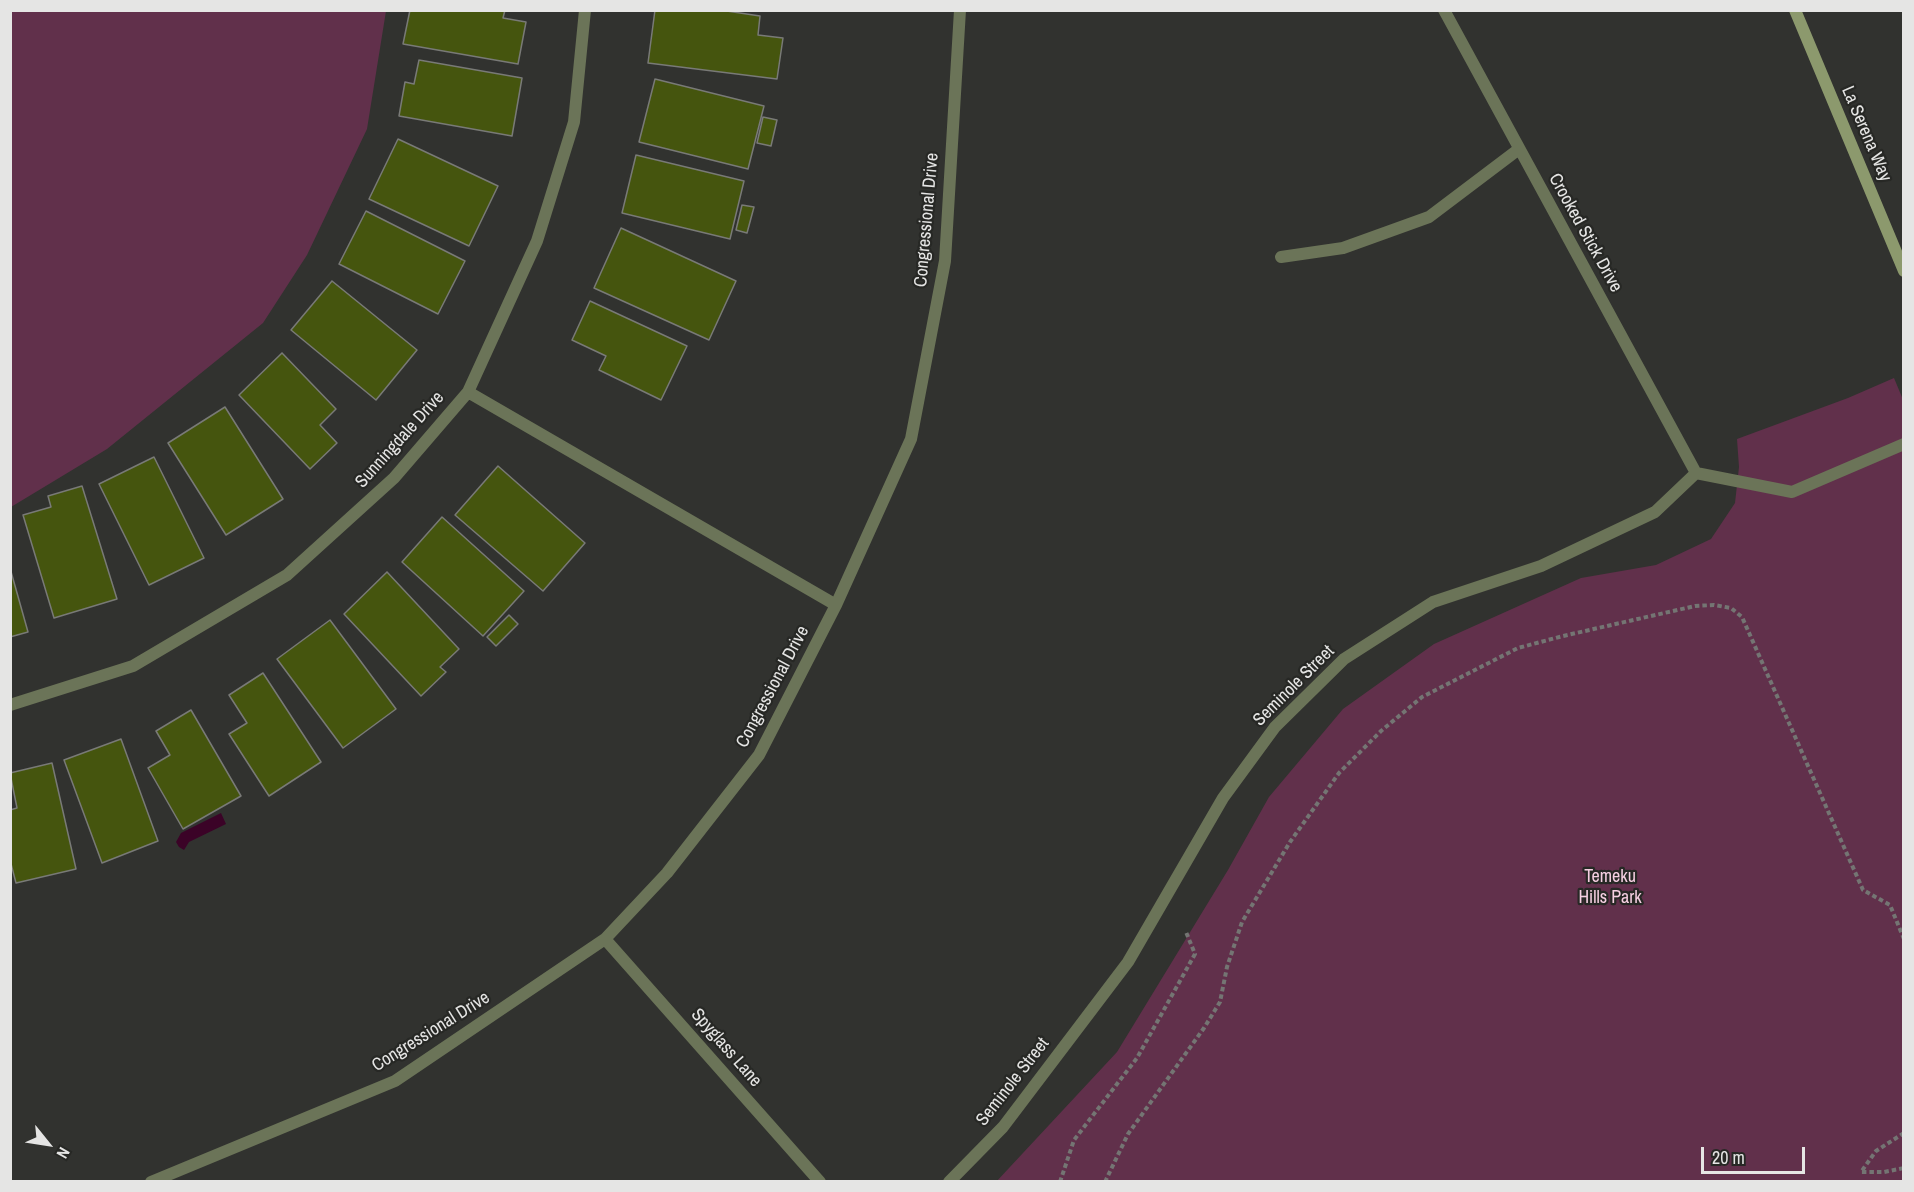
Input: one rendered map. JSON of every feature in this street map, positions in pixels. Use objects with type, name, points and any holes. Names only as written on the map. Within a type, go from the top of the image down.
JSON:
[{"type":"main road","name":"La Serena Way","points":[[1795,10],[1904,271]]},
{"type":"street","name":"Sunningdale Drive","points":[[10,705],[133,666],[287,575],[394,478],[468,392],[537,241],[574,122],[585,10]]},
{"type":"street","name":"Congressional Drive","points":[[151,1182],[395,1081],[605,939],[667,873],[759,755],[836,605],[910,438],[945,261],[960,10]]},
{"type":"street","name":"Crooked Stick Drive","points":[[1444,10],[1696,473]]},
{"type":"street","points":[[1281,257],[1343,248],[1429,217],[1519,149]]},
{"type":"street","points":[[468,392],[836,605]]},
{"type":"street","points":[[1696,473],[1792,492],[1904,444]]},
{"type":"street","name":"Seminole Street","points":[[949,1182],[1003,1126],[1128,962],[1222,798],[1275,727],[1344,659],[1433,602],[1541,566],[1655,512],[1696,473]]},
{"type":"street","name":"Spyglass Lane","points":[[605,939],[820,1182]]},
{"type":"path","points":[[1105,1182],[1128,1134],[1220,1002],[1227,967],[1242,922],[1290,842],[1339,773],[1381,731],[1422,697],[1518,648],[1695,606],[1714,604],[1731,608],[1742,617],[1863,890],[1890,905],[1904,939]]},
{"type":"path","points":[[1060,1182],[1074,1140],[1137,1058],[1195,954],[1186,932]]},
{"type":"path","points":[[1904,1133],[1876,1151],[1861,1173],[1904,1168]]},
{"type":"green space","points":[[10,11],[386,11],[367,129],[307,255],[263,323],[107,449],[11,507]]},
{"type":"green space","name":"Temeku Hills Park","points":[[1894,378],[1904,402],[1903,1181],[996,1182],[1117,1052],[1228,870],[1269,797],[1343,709],[1434,644],[1581,578],[1656,565],[1711,539],[1735,503],[1739,467],[1737,439],[1848,398]]},
{"type":"shaded area","points":[[221,813],[226,824],[189,842],[184,850],[179,847],[176,842],[181,833]]},
{"type":"building","points":[[410,10],[505,10],[503,18],[526,22],[518,64],[403,44]]},
{"type":"building","points":[[655,10],[720,10],[760,16],[758,35],[783,38],[777,79],[648,63]]},
{"type":"building","points":[[419,60],[522,78],[512,136],[399,116],[405,82],[414,84]]},
{"type":"building","points":[[655,79],[764,106],[748,169],[639,142]]},
{"type":"building","points":[[763,117],[777,120],[771,146],[757,143]]},
{"type":"building","points":[[398,139],[498,186],[469,246],[369,199]]},
{"type":"building","points":[[636,155],[744,181],[730,239],[622,213]]},
{"type":"building","points":[[742,205],[754,207],[747,233],[736,230]]},
{"type":"building","points":[[366,211],[465,261],[438,314],[339,264]]},
{"type":"building","points":[[621,228],[736,281],[709,340],[594,288]]},
{"type":"building","points":[[332,281],[417,350],[376,400],[291,330]]},
{"type":"building","points":[[590,301],[687,346],[661,400],[599,370],[606,356],[572,340]]},
{"type":"building","points":[[282,353],[336,409],[320,425],[337,443],[310,469],[239,395]]},
{"type":"building","points":[[225,407],[283,499],[226,535],[168,443]]},
{"type":"building","points":[[154,457],[204,558],[149,585],[99,484]]},
{"type":"building","points":[[498,466],[585,543],[543,591],[455,515]]},
{"type":"building","points":[[82,486],[117,599],[54,618],[23,515],[51,507],[48,496]]},
{"type":"building","points":[[442,517],[524,591],[483,636],[402,562]]},
{"type":"building","points":[[10,568],[28,632],[10,637]]},
{"type":"building","points":[[387,572],[459,649],[440,667],[446,672],[421,696],[344,614]]},
{"type":"building","points":[[509,615],[518,624],[496,646],[487,637]]},
{"type":"building","points":[[330,620],[396,709],[343,748],[277,659]]},
{"type":"building","points":[[263,673],[321,762],[269,796],[229,734],[247,723],[229,695]]},
{"type":"building","points":[[191,710],[241,796],[183,829],[148,768],[170,755],[156,731]]},
{"type":"building","points":[[121,739],[158,841],[102,863],[64,760]]},
{"type":"building","points":[[52,763],[76,869],[16,883],[10,860],[10,810],[17,808],[10,773]]}]
